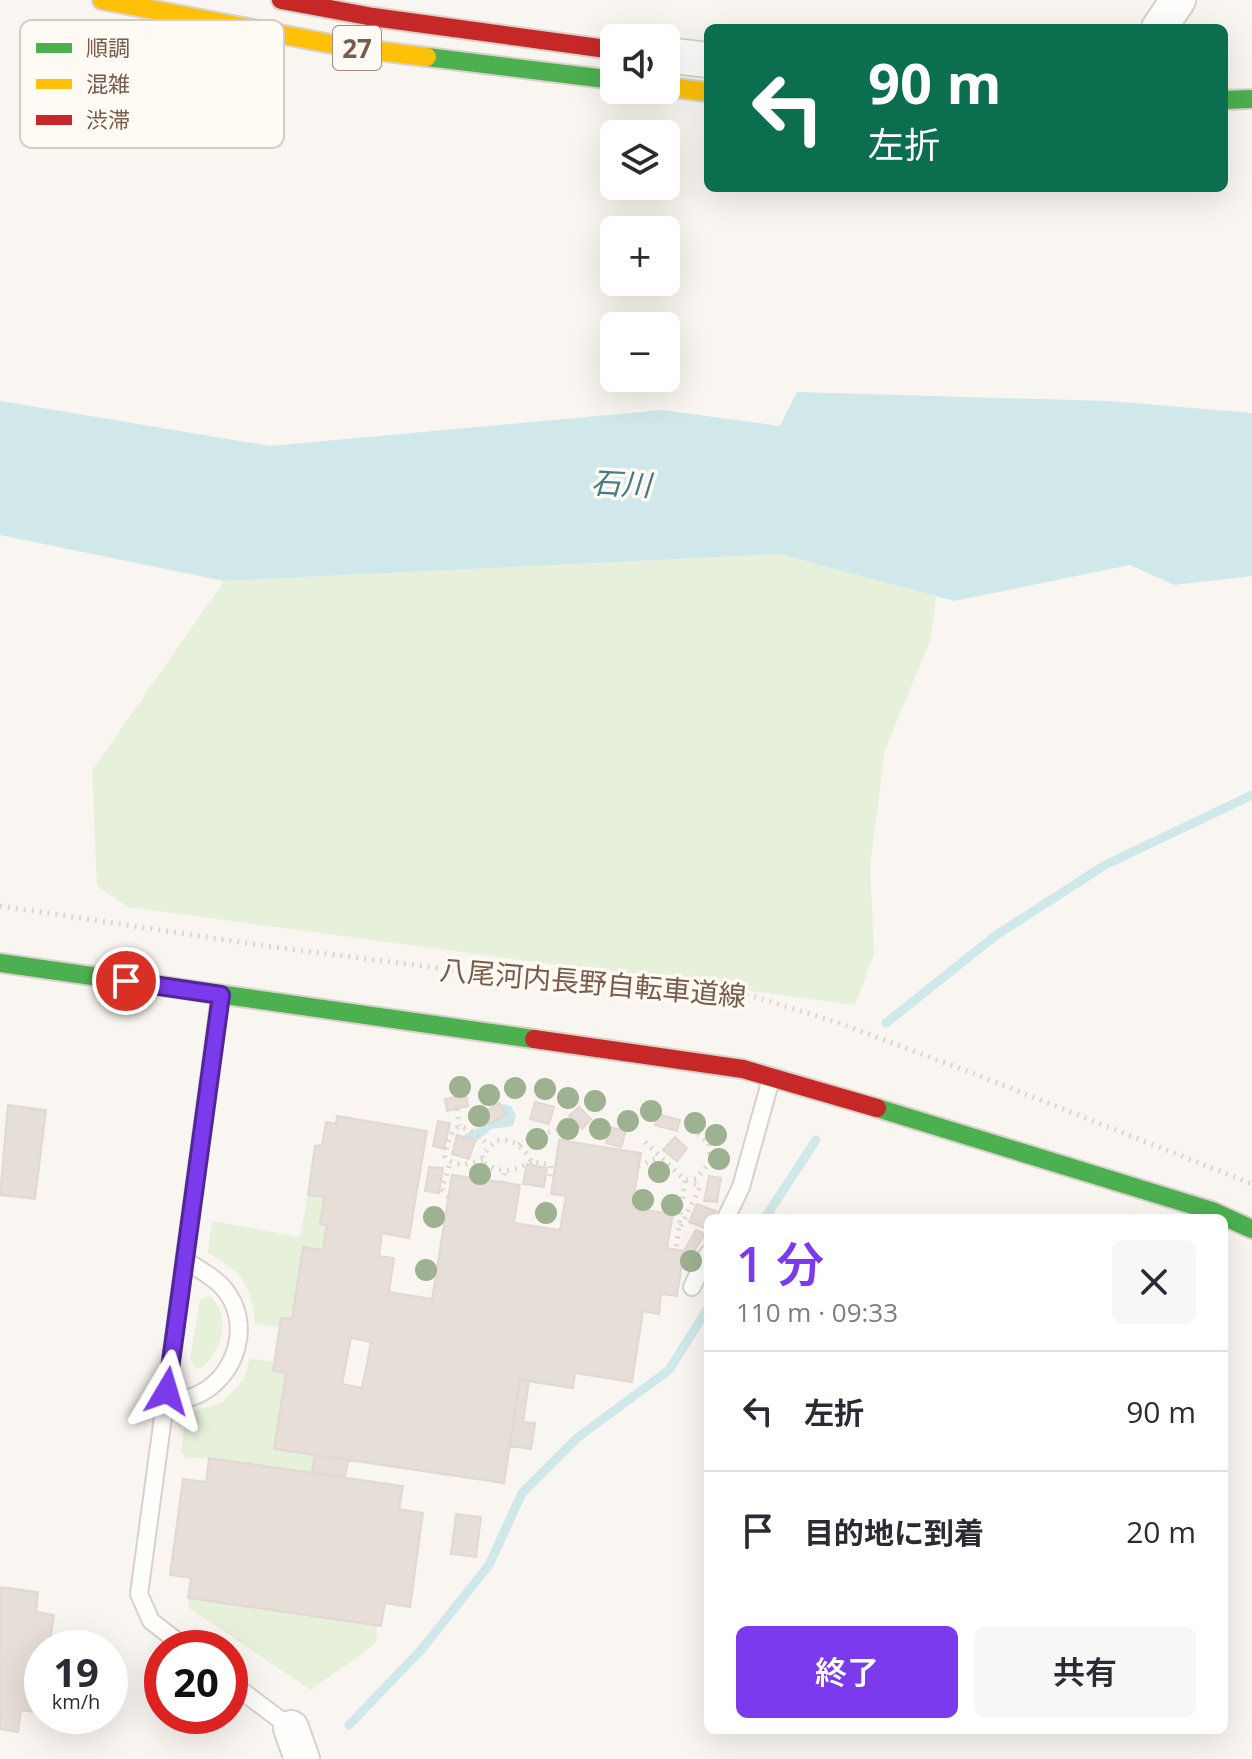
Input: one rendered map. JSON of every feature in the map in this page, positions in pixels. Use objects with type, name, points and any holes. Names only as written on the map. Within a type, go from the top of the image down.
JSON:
[{"type":"street","name":"27","points":[[102,0],[206,20]]},
{"type":"street","points":[[281,0],[373,17],[600,48]]},
{"type":"street","points":[[1162,24],[1178,0]]},
{"type":"street","name":"27","points":[[284,35],[347,47],[600,78]]},
{"type":"street","points":[[680,57],[704,60]]},
{"type":"street","points":[[680,89],[704,92]]},
{"type":"street","points":[[1228,100],[1252,99]]},
{"type":"street","points":[[0,963],[727,1066],[1046,1158],[1219,1214]]},
{"type":"street","points":[[1228,1218],[1252,1229]]},
{"type":"lane","points":[[163,1630],[151,1621],[139,1594],[221,995]]},
{"type":"lane","points":[[728,1214],[741,1187],[772,1077]]},
{"type":"lane","points":[[165,1405],[201,1393],[218,1380],[230,1365],[239,1345],[236,1312],[226,1291],[185,1260]]},
{"type":"lane","points":[[692,1287],[704,1262]]},
{"type":"lane","points":[[248,1699],[296,1744]]},
{"type":"path","name":"八尾河内長野自転車道線","points":[[0,906],[266,946],[501,976],[749,995],[839,1023],[1252,1184]]},
{"type":"path","points":[[457,1109],[459,1126]]},
{"type":"path","points":[[519,1145],[533,1134],[560,1131],[575,1122]]},
{"type":"path","points":[[459,1126],[470,1130],[489,1145]]},
{"type":"path","points":[[459,1126],[453,1130],[445,1157],[450,1162],[469,1164],[483,1160]]},
{"type":"path","points":[[686,1180],[696,1179],[710,1162],[709,1143],[698,1134]]},
{"type":"path","points":[[531,1161],[519,1145],[503,1139],[489,1145],[482,1155],[484,1163],[493,1169],[505,1171],[515,1170],[531,1161],[551,1165],[550,1178],[553,1179]]},
{"type":"path","points":[[645,1142],[686,1180],[700,1187],[678,1230]]},
{"type":"path","points":[[638,1166],[660,1157]]},
{"type":"path","points":[[448,1197],[442,1189],[450,1162]]},
{"type":"path","points":[[503,1183],[505,1171]]},
{"type":"path","points":[[676,1249],[686,1180]]},
{"type":"green space","points":[[779,554],[936,596],[931,638],[885,750],[870,865],[874,954],[855,1005],[128,907],[97,886],[92,771],[224,581]]},
{"type":"green space","points":[[308,1195],[324,1197],[320,1224],[327,1225],[323,1250],[292,1319],[281,1318],[280,1327],[255,1324],[251,1300],[243,1281],[229,1266],[208,1253],[212,1221],[300,1237]]},
{"type":"green space","points":[[210,1296],[221,1313],[222,1332],[210,1359],[203,1367],[196,1368],[190,1359],[200,1300]]},
{"type":"green space","points":[[250,1358],[275,1362],[274,1371],[286,1373],[274,1449],[315,1455],[312,1472],[209,1458],[186,1458],[181,1452],[186,1414],[223,1402],[244,1379]]},
{"type":"green space","points":[[188,1598],[377,1626],[376,1643],[311,1690],[248,1648],[248,1630],[222,1630],[189,1608]]},
{"type":"water","name":"石川","points":[[797,392],[1109,401],[1252,413],[1252,576],[1174,585],[1130,565],[954,601],[779,554],[224,581],[0,535],[0,401],[270,446],[662,410],[780,426]]},
{"type":"water","points":[[501,1104],[511,1106],[516,1116],[513,1126],[491,1129],[473,1145],[457,1142],[480,1127],[484,1116]]},
{"type":"building","points":[[466,1095],[468,1106],[447,1111],[445,1099]]},
{"type":"building","points":[[535,1102],[554,1107],[549,1124],[530,1119]]},
{"type":"building","points":[[499,1103],[506,1114],[490,1124],[483,1112]]},
{"type":"building","points":[[8,1105],[46,1110],[35,1199],[0,1195]]},
{"type":"building","points":[[579,1107],[591,1119],[582,1129],[569,1116]]},
{"type":"building","points":[[658,1114],[680,1120],[677,1131],[655,1125]]},
{"type":"building","points":[[337,1116],[427,1131],[409,1238],[382,1233],[379,1256],[394,1258],[389,1292],[432,1299],[452,1175],[520,1185],[514,1223],[560,1230],[566,1196],[551,1194],[559,1140],[641,1153],[632,1208],[673,1214],[667,1248],[684,1251],[677,1296],[661,1294],[659,1314],[643,1311],[632,1382],[575,1373],[573,1388],[520,1380],[504,1483],[274,1449],[286,1373],[273,1371],[281,1318],[292,1319],[303,1247],[323,1250],[327,1225],[320,1224],[324,1197],[308,1195],[315,1146],[322,1145],[326,1122],[336,1124]],"holes":[[[351,1338],[371,1342],[362,1388],[342,1384]]]},
{"type":"building","points":[[438,1121],[450,1123],[444,1149],[433,1146]]},
{"type":"building","points":[[610,1127],[626,1131],[621,1147],[606,1143]]},
{"type":"building","points":[[457,1135],[475,1141],[469,1159],[452,1154]]},
{"type":"building","points":[[675,1137],[687,1148],[677,1161],[663,1150]]},
{"type":"building","points":[[527,1164],[547,1168],[544,1187],[523,1184]]},
{"type":"building","points":[[429,1167],[443,1168],[439,1193],[425,1191]]},
{"type":"building","points":[[709,1176],[721,1178],[717,1202],[704,1201]]},
{"type":"building","points":[[697,1204],[716,1211],[715,1214],[704,1214],[704,1228],[689,1222]]},
{"type":"building","points":[[696,1230],[704,1234],[692,1254],[685,1249]]},
{"type":"building","points":[[520,1380],[529,1381],[523,1422],[535,1423],[531,1449],[510,1446]]},
{"type":"building","points":[[315,1455],[348,1460],[345,1477],[312,1472]]},
{"type":"building","points":[[209,1458],[403,1486],[399,1509],[423,1513],[410,1607],[385,1603],[381,1626],[188,1598],[191,1578],[170,1575],[183,1479],[206,1482]]},
{"type":"building","points":[[456,1514],[481,1517],[476,1557],[451,1554]]},
{"type":"building","points":[[0,1587],[38,1592],[36,1612],[54,1615],[52,1630],[24,1630],[24,1710],[21,1710],[18,1732],[0,1729]]},
{"type":"waterway","points":[[886,1023],[995,936],[1105,865],[1252,795]]},
{"type":"waterway","points":[[768,1214],[816,1140]]},
{"type":"waterway","points":[[349,1725],[421,1650],[489,1565],[522,1493],[577,1438],[669,1370],[704,1314]]},
{"type":"traffic: fast","points":[[427,57],[600,78]]},
{"type":"traffic: fast","points":[[1228,100],[1252,99]]},
{"type":"traffic: fast","points":[[0,963],[534,1039]]},
{"type":"traffic: fast","points":[[877,1108],[1219,1214]]},
{"type":"traffic: fast","points":[[1228,1218],[1252,1229]]},
{"type":"traffic: slow","points":[[102,0],[206,20]]},
{"type":"traffic: slow","points":[[284,35],[427,57]]},
{"type":"traffic: slow","points":[[680,89],[704,92]]},
{"type":"traffic: jam","points":[[281,0],[373,17],[600,48]]},
{"type":"traffic: jam","points":[[534,1039],[743,1069],[877,1108]]},
{"type":"route","points":[[126,981],[221,995],[167,1391]]}]
